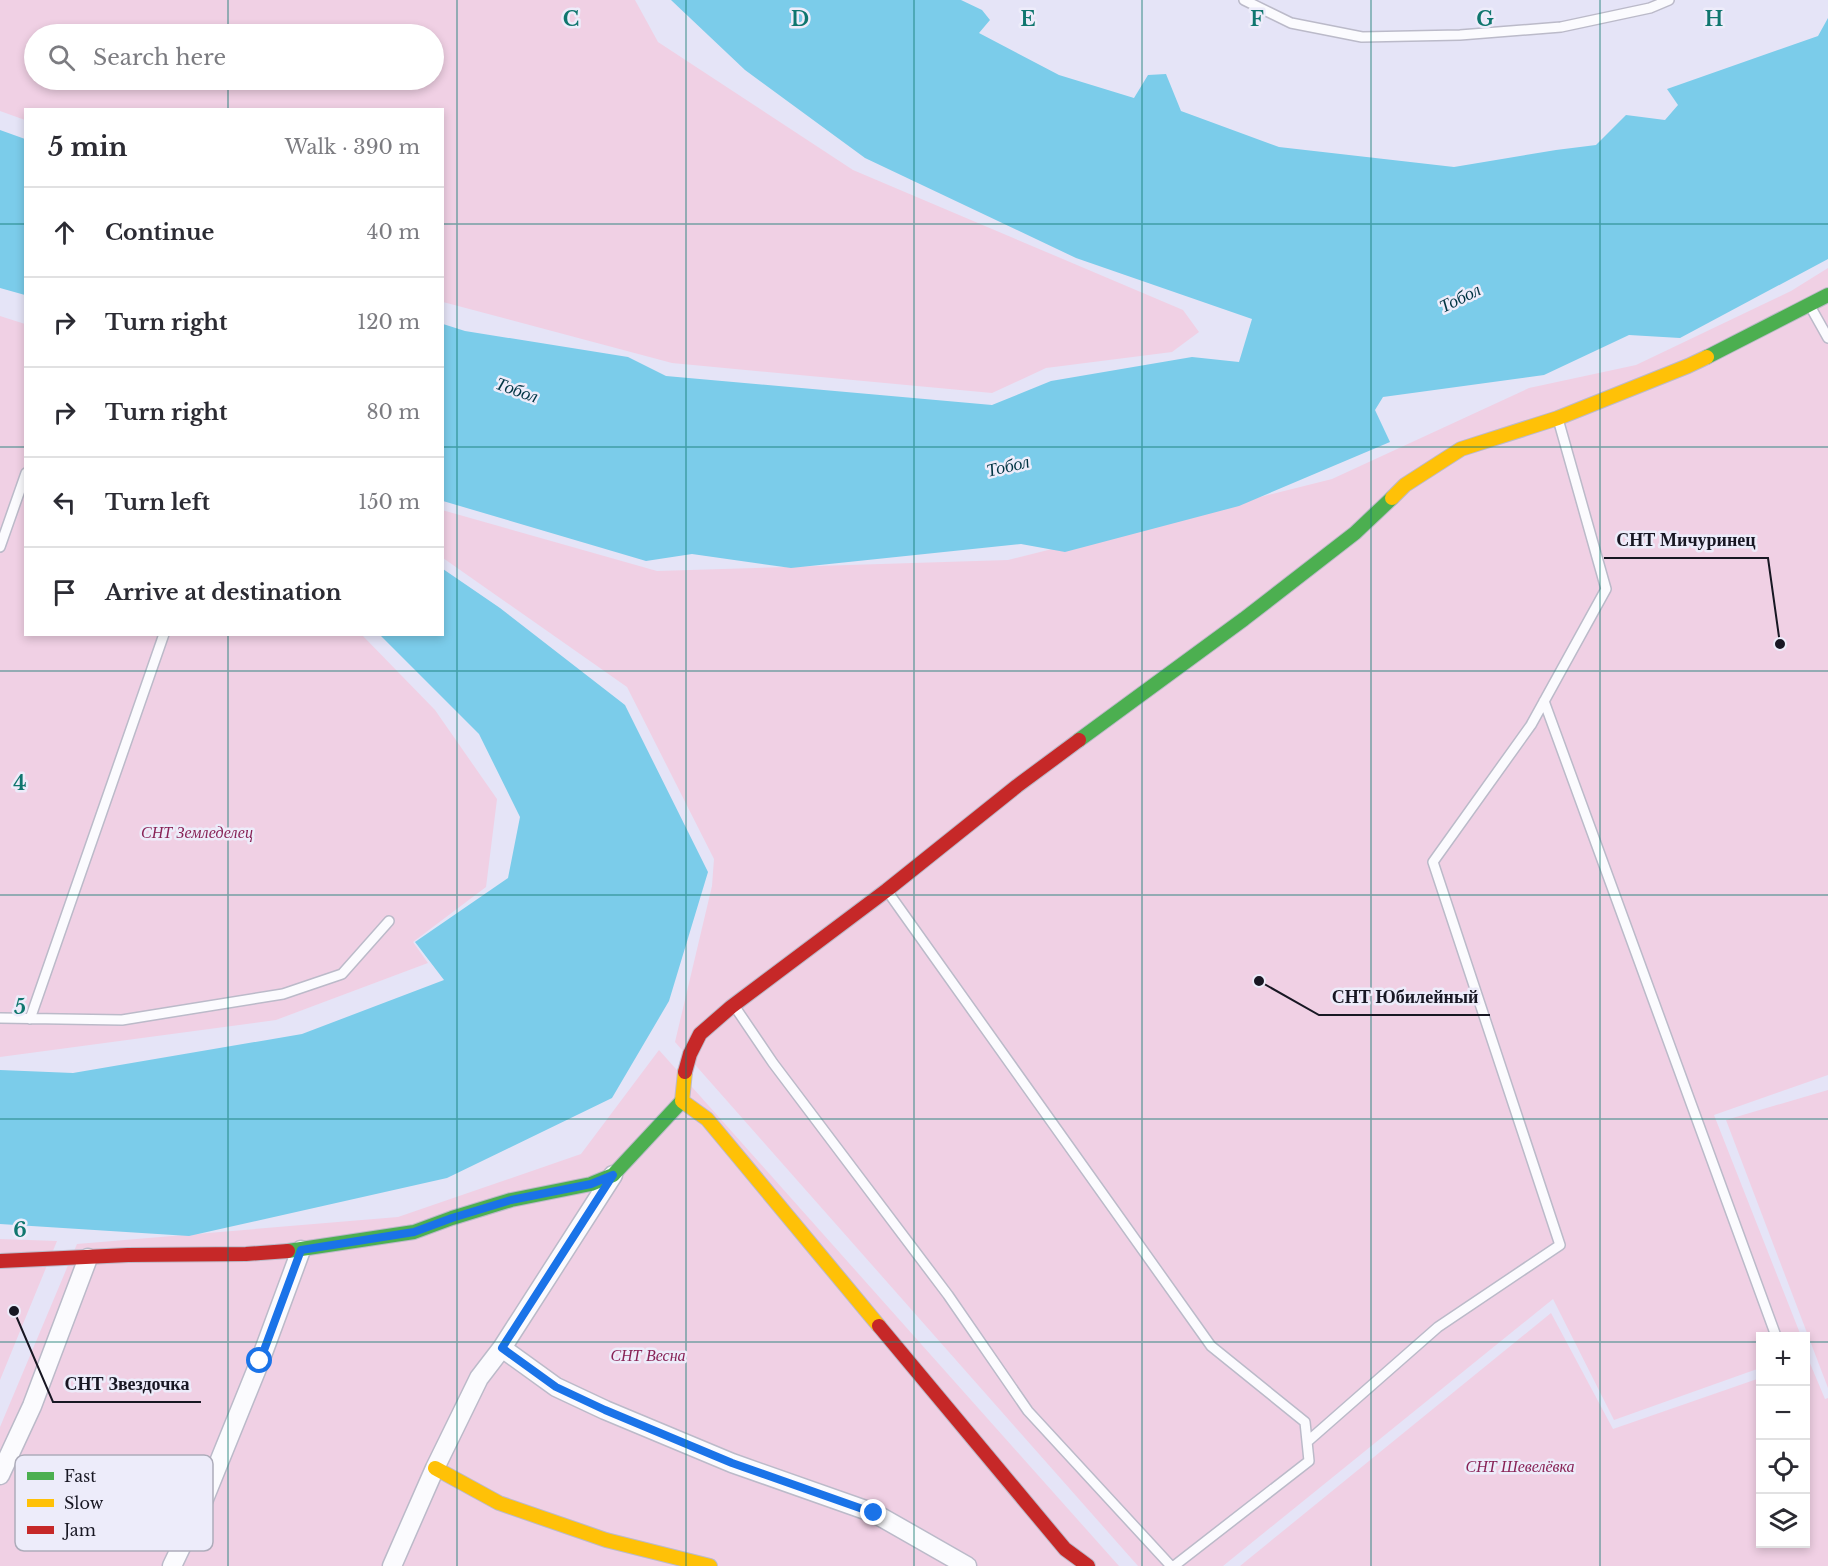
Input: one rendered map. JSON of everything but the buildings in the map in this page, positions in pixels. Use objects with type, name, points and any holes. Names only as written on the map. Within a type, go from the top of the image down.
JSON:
[{"type":"street","points":[[392,1566],[435,1468],[479,1378],[502,1348],[613,1175],[682,1101],[684,1075],[690,1054],[700,1034],[734,1005],[887,890],[1017,786],[1244,619],[1346,540],[1405,485],[1461,449],[1558,418],[1688,366],[1828,295]]},
{"type":"street","points":[[682,1101],[707,1119],[1065,1549],[1088,1566]]},
{"type":"street","points":[[0,1261],[128,1255],[246,1254],[301,1250],[414,1232],[501,1203],[591,1184],[613,1175]]},
{"type":"street","points":[[213,1479],[301,1250]]},
{"type":"street","points":[[0,1475],[32,1406],[88,1258]]},
{"type":"street","points":[[502,1348],[556,1387],[605,1410],[732,1463],[874,1513],[967,1566]]},
{"type":"street","points":[[435,1468],[499,1503],[606,1540],[710,1566]]},
{"type":"street","points":[[172,1566],[179,1551]]},
{"type":"lane","points":[[1244,0],[1291,23],[1362,37],[1460,35],[1561,27],[1650,8],[1669,0]]},
{"type":"lane","points":[[1810,306],[1828,338]]},
{"type":"lane","points":[[1307,1442],[1438,1327],[1560,1245],[1433,862],[1531,725],[1606,590],[1558,418]]},
{"type":"lane","points":[[0,547],[24,479]]},
{"type":"lane","points":[[30,1019],[163,636]]},
{"type":"lane","points":[[1544,701],[1775,1332]]},
{"type":"lane","points":[[734,1005],[773,1063],[948,1295],[1028,1411],[1172,1566],[1309,1461],[1305,1422],[1210,1346],[887,890]]},
{"type":"lane","points":[[0,1018],[122,1020],[283,994],[342,974],[389,921]]},
{"type":"green space","points":[[0,0],[635,0],[658,42],[853,170],[1183,310],[1199,332],[1172,352],[1046,368],[992,393],[672,363],[444,302],[444,108],[24,108],[24,120],[0,111]]},
{"type":"green space","points":[[1828,268],[1828,1075],[1714,1115],[1799,1332],[1756,1332],[1756,1369],[1614,1420],[1553,1299],[1223,1566],[1138,1566],[675,1042],[712,886],[714,859],[627,687],[444,559],[444,511],[657,571],[1008,560],[1332,479],[1529,388],[1636,365],[1791,291]]},
{"type":"green space","name":"СНТ Земледелец","points":[[0,316],[24,324],[24,636],[363,636],[435,710],[497,799],[486,887],[413,942],[428,963],[276,1020],[0,1057]]},
{"type":"green space","name":"СНТ Весна","points":[[659,1050],[1119,1566],[0,1566],[0,1427],[77,1244],[398,1217],[581,1154]]},
{"type":"green space","points":[[1828,1090],[1828,1388],[1810,1341],[1810,1332],[1807,1332],[1726,1120]]},
{"type":"green space","points":[[0,1239],[57,1241],[0,1380]]},
{"type":"green space","name":"СНТ Шевелёвка","points":[[1551,1313],[1613,1429],[1756,1379],[1756,1548],[1810,1548],[1810,1363],[1825,1399],[1828,1398],[1828,1566],[1240,1566]]},
{"type":"water","name":"Тобол","points":[[671,0],[961,0],[982,10],[990,20],[979,33],[1059,75],[1134,98],[1148,75],[1166,74],[1181,111],[1279,147],[1454,167],[1596,145],[1626,115],[1665,120],[1678,105],[1667,89],[1818,36],[1828,18],[1828,259],[1680,338],[1629,335],[1544,375],[1383,397],[1375,410],[1390,442],[1239,506],[1065,552],[1021,544],[791,568],[692,554],[646,561],[444,501],[444,324],[465,331],[628,357],[666,376],[992,405],[1051,381],[1192,357],[1239,362],[1252,319],[1076,258],[865,158],[745,70]]},
{"type":"water","points":[[0,130],[24,139],[24,295],[0,288]]},
{"type":"water","points":[[444,570],[500,608],[625,705],[708,872],[669,1001],[612,1098],[447,1178],[189,1236],[0,1224],[0,1070],[73,1073],[302,1034],[444,980],[415,942],[508,878],[520,817],[479,734],[381,636],[444,636]]},
{"type":"traffic: fast","points":[[1707,357],[1828,295]]},
{"type":"traffic: fast","points":[[1079,740],[1244,619],[1355,533],[1392,498]]},
{"type":"traffic: fast","points":[[288,1251],[414,1232],[511,1200],[591,1184],[613,1175],[682,1101]]},
{"type":"traffic: slow","points":[[1392,498],[1405,485],[1461,449],[1558,418],[1707,357]]},
{"type":"traffic: slow","points":[[685,1072],[682,1101],[707,1119],[879,1326]]},
{"type":"traffic: slow","points":[[435,1468],[499,1503],[606,1540],[710,1566]]},
{"type":"traffic: jam","points":[[685,1072],[690,1054],[700,1034],[731,1007],[887,890],[1017,786],[1079,740]]},
{"type":"traffic: jam","points":[[0,1261],[288,1251]]},
{"type":"traffic: jam","points":[[879,1326],[1065,1549],[1088,1566]]},
{"type":"place","name":"СНТ Мичуринец","points":[[1780,644]]},
{"type":"place","name":"СНТ Юбилейный","points":[[1259,981]]},
{"type":"place","name":"СНТ Звездочка","points":[[14,1311]]},
{"type":"route","points":[[260,1361],[301,1250],[414,1232],[511,1200],[591,1184],[613,1175],[502,1348],[556,1387],[605,1410],[732,1463],[874,1513]]}]
